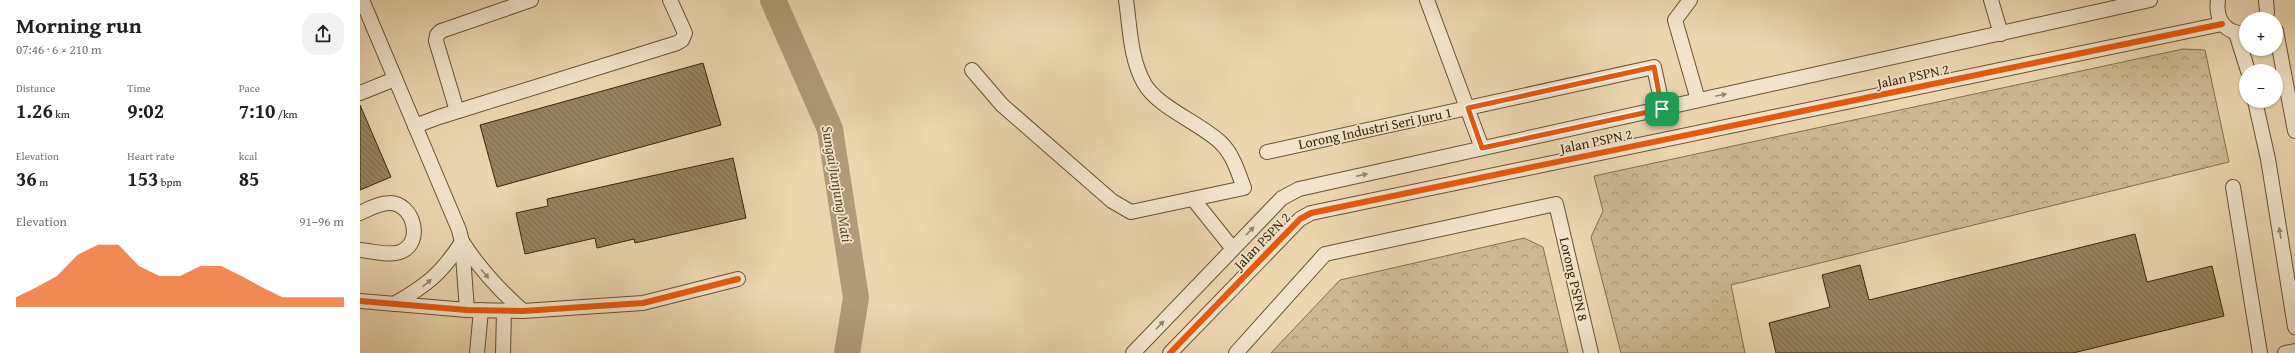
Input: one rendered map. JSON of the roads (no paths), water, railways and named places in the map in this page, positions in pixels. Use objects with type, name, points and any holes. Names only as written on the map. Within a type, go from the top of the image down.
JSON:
[{"type":"street","points":[[362,0],[459,230],[474,310],[478,353]]},
{"type":"street","points":[[457,111],[436,41],[436,35],[441,30],[531,0]]},
{"type":"street","points":[[415,126],[457,111],[677,43],[682,40],[685,33],[670,0]]},
{"type":"street","points":[[972,70],[1002,105],[1112,201],[1131,212],[1244,188],[1232,158],[1220,142],[1163,103],[1144,85],[1136,66],[1126,0]]},
{"type":"street","points":[[1427,0],[1482,148]]},
{"type":"street","points":[[1690,0],[1675,20],[1698,100]]},
{"type":"street","points":[[1991,0],[2001,34]]},
{"type":"street","name":"Jalan PSPN 2","points":[[1133,353],[1282,198],[1299,189],[2150,0]]},
{"type":"street","points":[[2218,0],[2217,12],[2222,24],[2239,32]]},
{"type":"street","points":[[2265,12],[2266,2]]},
{"type":"street","points":[[2266,2],[2270,12]]},
{"type":"street","name":"Jalan PSPN 2","points":[[1170,353],[1300,219],[1311,213],[2222,24]]},
{"type":"street","points":[[2281,56],[2295,131]]},
{"type":"street","name":"Lorong Industri Seri Juru 1","points":[[1267,152],[1654,67],[1662,109]]},
{"type":"street","points":[[360,93],[395,79]]},
{"type":"street","points":[[2257,108],[2268,159],[2295,327]]},
{"type":"street","points":[[2233,188],[2260,353]]},
{"type":"street","points":[[1193,198],[1233,249]]},
{"type":"street","points":[[360,213],[390,203],[400,205],[408,214],[414,230],[413,240],[408,248],[400,252],[360,250]]},
{"type":"street","name":"Lorong PSPN 8","points":[[1236,353],[1325,254],[1556,204],[1591,353]]},
{"type":"street","points":[[394,304],[424,286],[446,267],[462,242]]},
{"type":"street","points":[[462,242],[480,268],[500,291],[523,311]]},
{"type":"street","points":[[360,301],[474,310],[523,311],[643,303],[738,279]]},
{"type":"street","points":[[503,353],[504,311]]},
{"type":"street","points":[[2285,353],[2295,351]]},
{"type":"waterway","name":"Sungai Junjung Mati","points":[[773,0],[830,129],[856,298],[847,353]]}]
